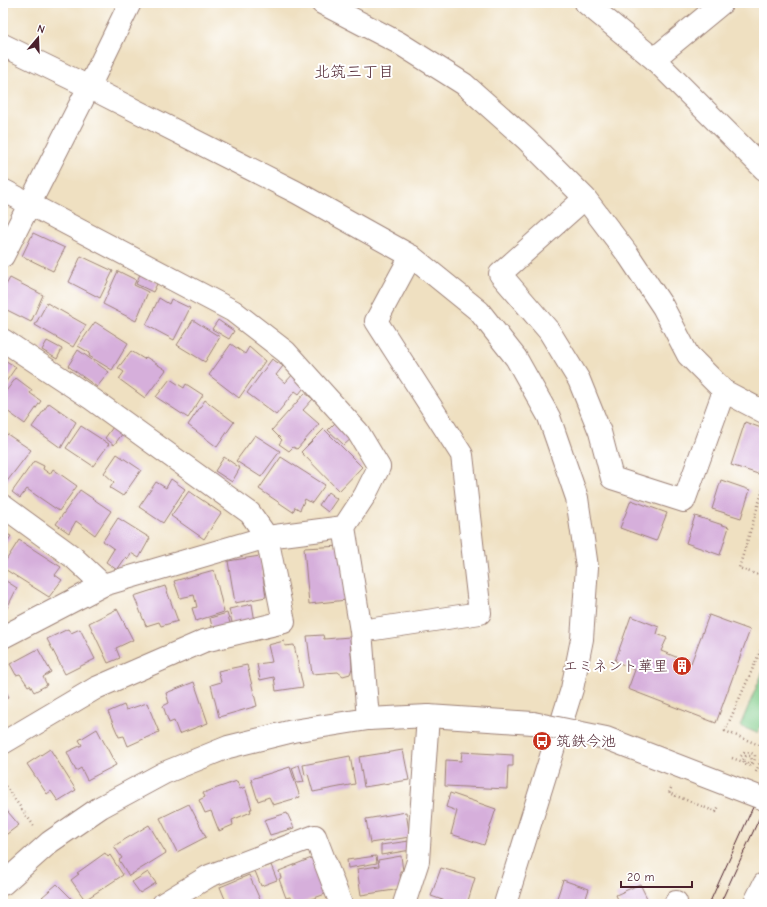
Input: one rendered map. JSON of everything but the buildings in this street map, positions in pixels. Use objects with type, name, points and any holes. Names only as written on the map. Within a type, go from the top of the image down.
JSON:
[{"type":"street","points":[[3,256],[130,3]]},
{"type":"street","points":[[322,3],[399,43],[464,84],[526,139],[585,198],[629,256],[663,307],[688,355],[724,391],[764,412]]},
{"type":"street","points":[[586,3],[654,59],[761,159]]},
{"type":"street","points":[[654,59],[722,3]]},
{"type":"street","points":[[3,45],[296,192],[411,256],[479,311],[516,358],[549,417],[577,498],[587,567],[582,639],[574,682],[505,904]]},
{"type":"street","points":[[3,190],[232,311],[286,352],[358,432],[379,467],[365,495],[344,527],[360,631],[368,719]]},
{"type":"street","points":[[585,198],[500,274],[548,331],[579,380],[600,432],[612,478],[684,501],[724,391]]},
{"type":"street","points":[[360,631],[480,613],[462,455],[376,321],[411,256]]},
{"type":"street","points":[[3,340],[92,399],[250,513],[267,537],[284,622],[204,641],[96,688],[3,743]]},
{"type":"street","points":[[3,506],[73,556],[103,585]]},
{"type":"street","points":[[3,636],[103,585],[267,537],[344,527]]},
{"type":"street","points":[[404,904],[418,861],[428,716]]},
{"type":"street","points":[[3,884],[50,842],[94,812],[164,773],[228,747],[293,732],[368,719],[428,716],[533,723],[606,738],[764,799]]},
{"type":"street","points":[[163,904],[209,876],[315,836],[341,904]]},
{"type":"street","points":[[754,904],[764,884]]},
{"type":"path","points":[[764,486],[739,568],[764,577]]},
{"type":"path","points":[[764,643],[725,731],[764,747]]},
{"type":"path","points":[[732,758],[746,763],[751,763],[751,756],[746,756],[743,760],[744,764],[748,766],[752,765],[755,761],[755,755],[750,752],[744,753],[741,756]]},
{"type":"path","points":[[3,783],[35,828]]},
{"type":"green space","points":[[764,669],[764,719],[757,733],[740,726]]},
{"type":"tram line","points":[[709,904],[764,783]]},
{"type":"tram line","points":[[720,904],[764,808]]},
{"type":"place","name":"エミネント華里","points":[[682,666]]},
{"type":"place","name":"筑鉄今池","points":[[542,741]]},
{"type":"district","name":"北筑三丁目","points":[[354,72]]}]
